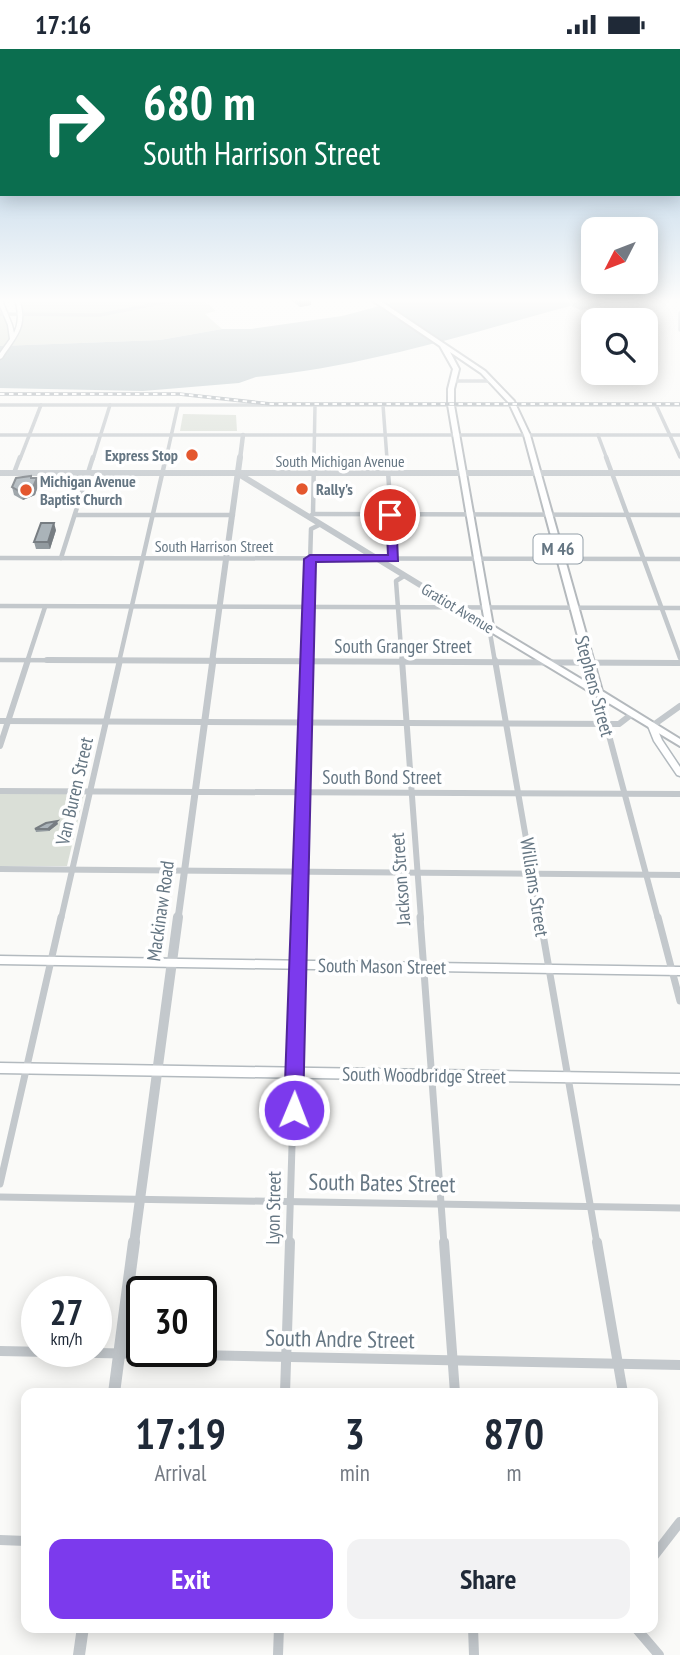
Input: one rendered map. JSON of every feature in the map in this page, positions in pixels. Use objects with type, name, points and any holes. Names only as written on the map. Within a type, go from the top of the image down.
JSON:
[{"type":"highway","name":"Williams Street","points":[[453,373],[451,405],[489,627]]},
{"type":"highway","name":"M 46","points":[[482,373],[492,380]]},
{"type":"highway","name":"Stephens Street","points":[[492,380],[514,405],[527,435],[598,694]]},
{"type":"highway","name":"Gratiot Avenue","points":[[489,627],[680,743]]},
{"type":"main road","points":[[652,726],[658,741],[680,773]]},
{"type":"main road","name":"South Mason Street","points":[[0,960],[676,970]]},
{"type":"main road","name":"South Woodbridge Street","points":[[0,1068],[680,1079]]},
{"type":"street","points":[[453,381],[492,380]]},
{"type":"street","points":[[0,405],[680,405]]},
{"type":"street","points":[[14,473],[41,405]]},
{"type":"street","points":[[61,558],[110,405]]},
{"type":"street","name":"Van Buren Street","points":[[0,1184],[178,405]]},
{"type":"street","points":[[315,405],[310,516],[680,515]]},
{"type":"street","points":[[383,405],[394,558]]},
{"type":"street","points":[[656,405],[680,457]]},
{"type":"street","points":[[0,435],[680,435]]},
{"type":"street","name":"Mackinaw Road","points":[[115,1388],[243,435]]},
{"type":"street","points":[[598,435],[680,661]]},
{"type":"street","name":"South Michigan Avenue","points":[[0,473],[680,473]]},
{"type":"street","name":"Gratiot Avenue","points":[[237,473],[489,627]]},
{"type":"street","points":[[75,515],[233,515]]},
{"type":"street","name":"Lyon Street","points":[[285,1388],[311,529],[319,525]]},
{"type":"street","name":"South Harrison Street","points":[[0,558],[680,559]]},
{"type":"street","name":"Jackson Street","points":[[404,576],[396,582],[455,1388]]},
{"type":"street","points":[[0,606],[680,608]]},
{"type":"street","points":[[0,746],[45,607]]},
{"type":"street","name":"Williams Street","points":[[489,627],[622,1388]]},
{"type":"street","name":"South Granger Street","points":[[0,660],[680,661]]},
{"type":"street","name":"Stephens Street","points":[[598,694],[645,874],[676,970],[680,1001]]},
{"type":"street","points":[[652,726],[680,706]]},
{"type":"street","points":[[0,721],[619,724],[632,714]]},
{"type":"street","name":"South Bond Street","points":[[0,791],[680,795]]},
{"type":"street","points":[[0,869],[680,875]]},
{"type":"street","name":"South Bates Street","points":[[0,1196],[680,1208]]},
{"type":"street","name":"South Andre Street","points":[[0,1351],[680,1365]]},
{"type":"street","points":[[658,1551],[680,1522]]},
{"type":"street","points":[[0,1540],[21,1541]]},
{"type":"street","points":[[79,1655],[82,1633]]},
{"type":"street","points":[[278,1655],[279,1633]]},
{"type":"street","points":[[472,1633],[474,1655]]},
{"type":"street","points":[[640,1633],[659,1655]]},
{"type":"shaded area","points":[[0,373],[288,373],[256,377],[239,383],[143,391],[0,388]]},
{"type":"shaded area","points":[[183,414],[236,415],[237,431],[180,431]]},
{"type":"shaded area","points":[[0,794],[84,794],[67,866],[0,866]]},
{"type":"building","points":[[16,478],[37,478],[33,487],[21,492],[12,487]]},
{"type":"building","points":[[41,523],[54,523],[48,542],[34,542]]},
{"type":"building","points":[[57,821],[48,829],[35,829],[46,823]]},
{"type":"railway","points":[[0,394],[179,394],[271,404],[680,404]]},
{"type":"place","name":"Express Stop","points":[[192,455]]},
{"type":"place","name":"Rally's","points":[[302,489]]},
{"type":"place","name":"Michigan Avenue Baptist Church","points":[[26,490]]},
{"type":"route","points":[[294,1110],[310,559],[394,558],[390,515]]}]
